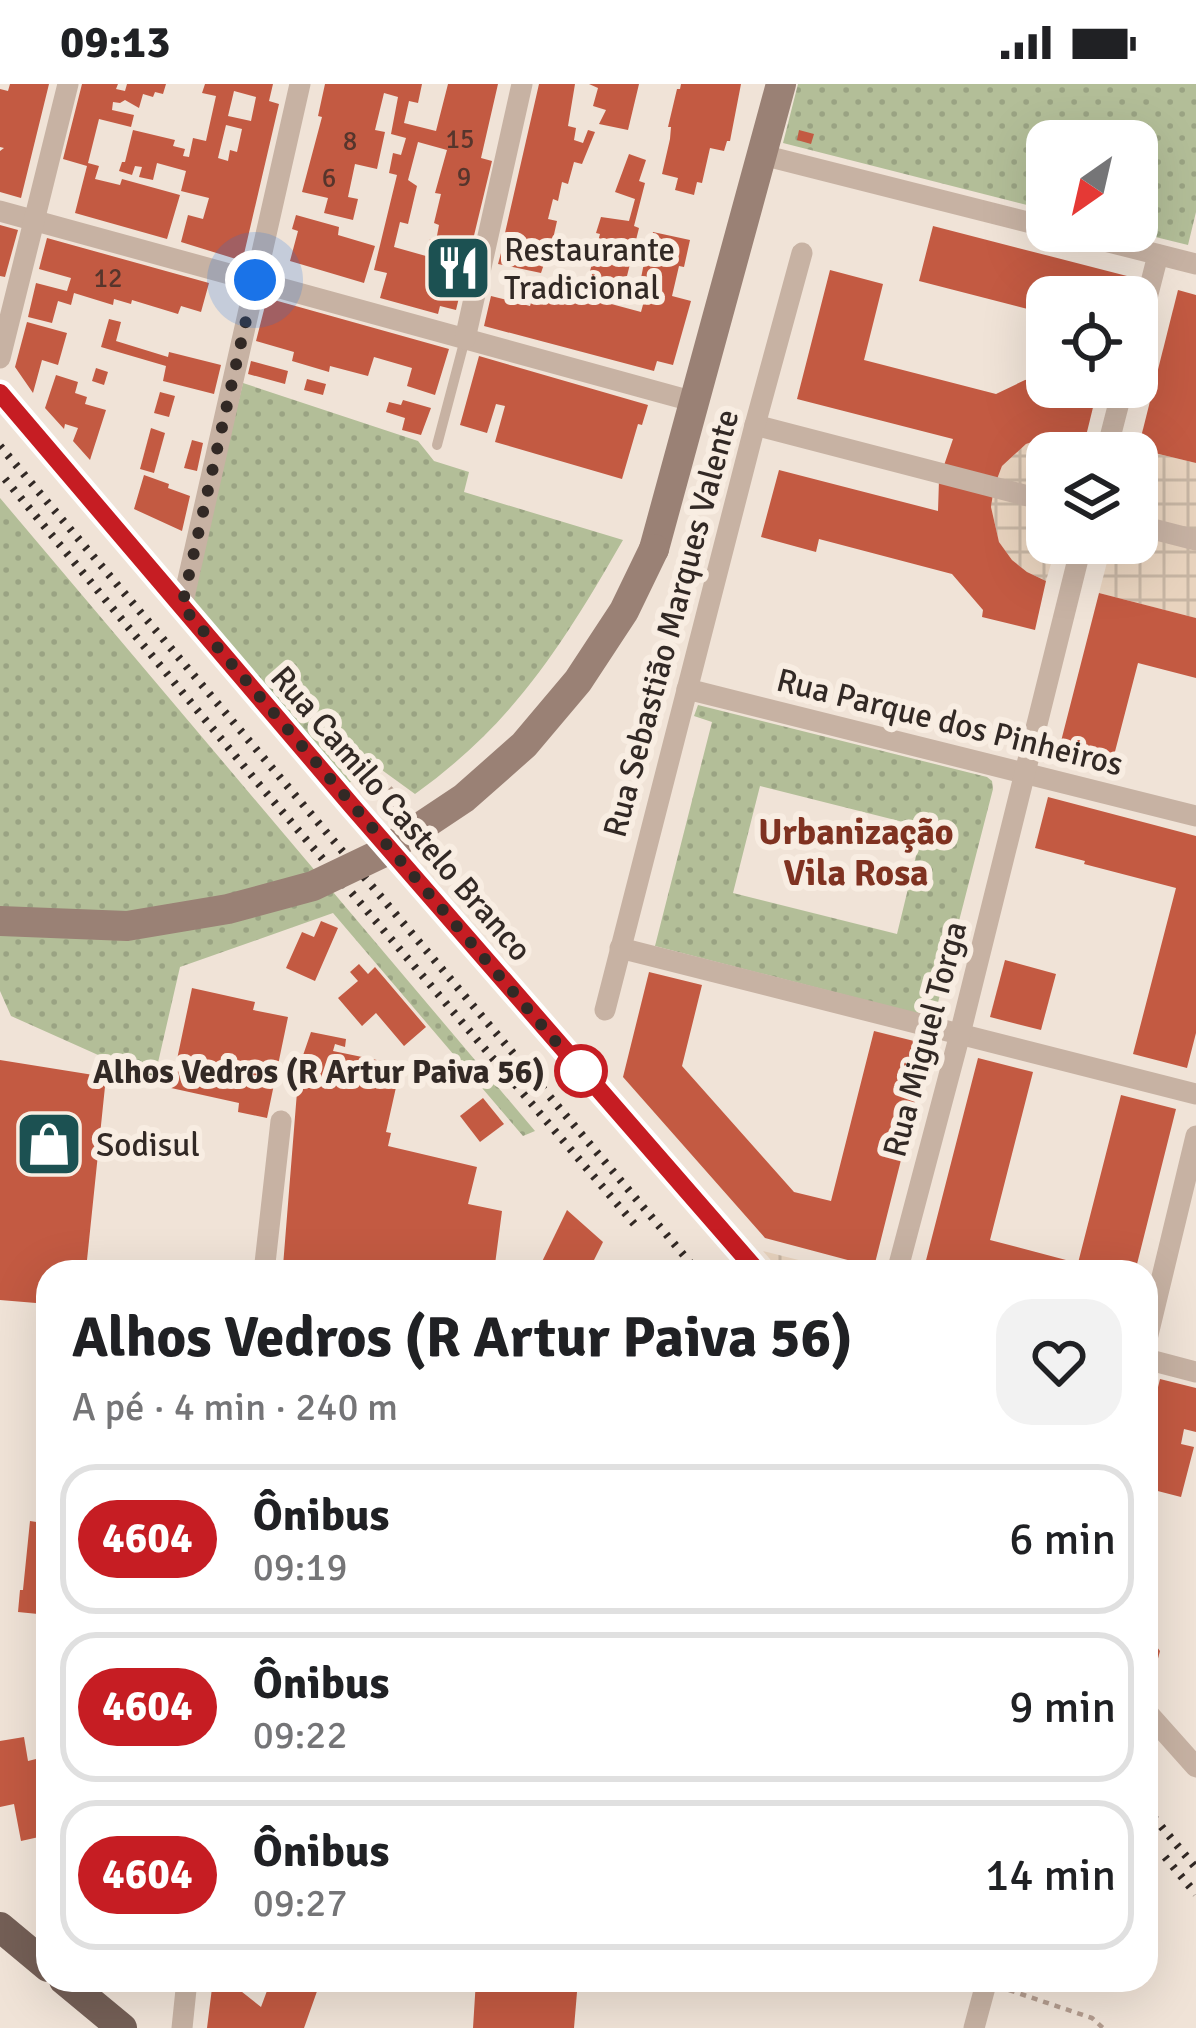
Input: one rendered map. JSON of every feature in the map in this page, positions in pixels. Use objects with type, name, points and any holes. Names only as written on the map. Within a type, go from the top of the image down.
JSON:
[{"type":"main road","points":[[0,1927],[36,1956]]},
{"type":"main road","points":[[78,1992],[122,2028]]},
{"type":"street","points":[[0,358],[68,84]]},
{"type":"street","points":[[182,606],[300,84]]},
{"type":"street","points":[[465,339],[522,84]]},
{"type":"street","points":[[0,921],[128,926],[228,910],[313,886],[380,854],[464,798],[524,745],[578,681],[624,611],[654,549],[781,84]]},
{"type":"street","points":[[762,155],[1026,221]]},
{"type":"street","points":[[0,211],[695,402]]},
{"type":"street","points":[[1146,252],[1196,264]]},
{"type":"street","name":"Rua Sebastião Marques Valente","points":[[605,1010],[802,253]]},
{"type":"street","points":[[1153,276],[1158,255]]},
{"type":"street","name":"Rua Camilo Castelo Branco","points":[[0,393],[748,1260]]},
{"type":"street","points":[[755,425],[1026,496]]},
{"type":"street","points":[[1158,530],[1196,540]]},
{"type":"street","name":"Rua Miguel Torga","points":[[900,1260],[1077,564]]},
{"type":"street","name":"Rua Parque dos Pinheiros","points":[[687,689],[1196,816]]},
{"type":"street","points":[[620,947],[1196,1094]]},
{"type":"street","points":[[265,1260],[281,1121]]},
{"type":"street","points":[[1158,1293],[1196,1136]]},
{"type":"street","points":[[1158,1362],[1196,1372]]},
{"type":"street","points":[[1158,1725],[1196,1767]]},
{"type":"street","points":[[182,2028],[186,1992]]},
{"type":"street","points":[[974,2028],[983,1992]]},
{"type":"lane","points":[[437,446],[465,339]]},
{"type":"path","points":[[379,776],[402,808],[374,780],[379,776]]},
{"type":"path","points":[[1018,1992],[1092,2018],[1103,2028]]},
{"type":"green space","points":[[798,84],[1196,84],[1196,212],[1188,245],[1158,238],[1158,120],[1026,120],[1026,205],[783,143]]},
{"type":"green space","points":[[243,383],[418,441],[434,461],[469,472],[464,492],[623,540],[534,679],[481,739],[415,794],[375,765],[349,783],[190,599]]},
{"type":"green space","points":[[0,498],[535,1131],[523,1136],[333,913],[180,967],[154,1080],[11,1016],[0,991]]},
{"type":"green space","points":[[698,705],[992,781],[934,1018],[655,946],[712,722],[694,716]],"holes":[[[760,786],[923,827],[897,934],[733,893]]]},
{"type":"shaded area","points":[[1026,444],[1026,564],[1051,564],[1046,581],[1012,560],[999,542],[991,507],[1002,466]]},
{"type":"shaded area","points":[[1158,454],[1196,463],[1196,618],[1099,593],[1107,564],[1158,564]]},
{"type":"shaded area","points":[[763,1251],[799,1260],[771,1260]]},
{"type":"building","points":[[10,84],[49,84],[21,198],[0,192],[0,151],[4,148],[0,147],[0,89],[8,91]]},
{"type":"building","points":[[82,84],[118,84],[116,89],[125,91],[127,84],[166,84],[163,94],[143,94],[139,108],[125,100],[113,102],[112,110],[134,115],[131,127],[99,119],[88,163],[99,166],[95,179],[120,185],[122,179],[180,195],[167,239],[75,213],[87,166],[63,159]]},
{"type":"building","points":[[205,84],[273,84],[269,101],[279,104],[244,254],[236,259],[181,242],[188,215],[203,219],[209,198],[181,191],[186,171],[157,163],[153,180],[139,177],[142,167],[135,166],[132,175],[119,171],[133,130],[175,140],[173,146],[185,149],[183,156],[189,157],[193,138],[206,141],[216,96],[202,93]],"holes":[[[234,91],[256,97],[251,121],[228,116]],[[226,125],[242,129],[237,152],[230,150],[228,161],[218,158]]]},
{"type":"building","points":[[325,84],[422,84],[418,103],[409,101],[404,123],[436,131],[448,84],[498,84],[481,158],[492,161],[456,310],[440,306],[438,314],[380,298],[387,273],[374,270],[397,175],[389,173],[393,153],[401,155],[406,138],[391,134],[398,97],[384,93],[375,130],[385,132],[377,169],[355,164],[348,197],[358,199],[353,220],[324,213],[328,198],[302,192],[322,117],[318,116]],"holes":[[[418,142],[447,150],[435,193],[441,194],[434,223],[439,225],[436,241],[430,239],[426,256],[394,247],[400,222],[408,224],[417,186],[408,180]]]},
{"type":"building","points":[[539,84],[575,84],[568,126],[576,128],[574,140],[583,143],[588,130],[595,132],[582,164],[574,162],[568,184],[562,182],[558,201],[553,199],[548,219],[557,221],[549,257],[502,246]]},
{"type":"building","points":[[589,84],[639,84],[628,130],[599,124],[606,110],[593,106],[598,88]]},
{"type":"building","points":[[681,84],[741,84],[730,141],[724,151],[710,148],[702,183],[697,182],[694,195],[675,190],[678,178],[662,174],[668,127]]},
{"type":"building","points":[[799,130],[814,134],[811,144],[797,140]]},
{"type":"building","points":[[629,154],[646,160],[634,226],[639,228],[625,284],[610,281],[608,289],[590,285],[601,217],[629,221],[635,199],[615,192]]},
{"type":"building","points":[[296,215],[339,227],[338,235],[375,246],[364,283],[290,261],[298,231],[292,229]]},
{"type":"building","points":[[0,225],[18,230],[5,277],[0,276]]},
{"type":"building","points":[[933,226],[1127,276],[1026,276],[1026,309],[919,281]]},
{"type":"building","points":[[653,232],[690,240],[672,296],[691,301],[673,365],[657,361],[654,371],[484,326],[491,296],[530,306],[537,284],[641,312],[647,290],[639,288]]},
{"type":"building","points":[[47,238],[209,283],[201,312],[181,306],[178,314],[132,300],[131,304],[114,299],[113,305],[74,293],[71,305],[58,301],[52,323],[28,317],[36,283],[67,291],[71,278],[39,269]]},
{"type":"building","points":[[501,253],[544,264],[541,273],[498,264]]},
{"type":"building","points":[[830,270],[883,284],[864,360],[996,394],[1026,380],[1026,408],[1093,408],[1087,432],[1026,432],[1026,444],[1002,466],[994,487],[991,507],[999,542],[1012,560],[1046,581],[1035,630],[982,617],[983,610],[952,574],[819,539],[816,552],[761,537],[779,470],[938,511],[939,480],[953,439],[797,399]]},
{"type":"building","points":[[1178,290],[1196,295],[1196,463],[1158,454],[1158,432],[1142,432],[1148,408],[1158,408],[1158,370]]},
{"type":"building","points":[[267,298],[449,349],[435,395],[407,386],[412,368],[374,357],[368,376],[330,366],[329,372],[292,361],[294,352],[256,341]]},
{"type":"building","points":[[109,319],[121,322],[116,341],[168,357],[169,352],[221,365],[214,394],[163,381],[166,366],[101,347]]},
{"type":"building","points":[[27,322],[67,333],[58,365],[42,360],[33,393],[15,367]]},
{"type":"building","points":[[479,356],[648,405],[622,479],[495,442],[505,406],[496,404],[487,433],[460,425]]},
{"type":"building","points":[[251,361],[288,371],[285,384],[248,374]]},
{"type":"building","points":[[96,368],[108,372],[104,385],[92,381]]},
{"type":"building","points":[[56,375],[78,382],[75,393],[87,397],[85,404],[106,410],[90,460],[73,441],[78,428],[65,424],[64,429],[45,408]]},
{"type":"building","points":[[307,379],[326,384],[323,395],[304,390]]},
{"type":"building","points":[[160,392],[175,396],[169,417],[154,413]]},
{"type":"building","points":[[403,400],[431,408],[421,435],[402,430],[405,418],[386,412],[389,402],[401,405]]},
{"type":"building","points":[[151,428],[165,433],[154,473],[140,469]]},
{"type":"building","points":[[192,440],[203,443],[197,471],[184,468]]},
{"type":"building","points":[[144,475],[190,496],[182,531],[134,509]]},
{"type":"building","points":[[1099,593],[1196,618],[1196,678],[1138,663],[1111,767],[1058,753]]},
{"type":"building","points":[[1048,797],[1196,836],[1196,1033],[1187,1068],[1133,1054],[1176,888],[1035,848]]},
{"type":"building","points":[[321,921],[338,928],[315,981],[286,968],[302,932],[314,937]]},
{"type":"building","points":[[1005,960],[1056,974],[1041,1030],[990,1017]]},
{"type":"building","points":[[359,964],[368,974],[375,967],[426,1027],[404,1046],[376,1013],[362,1026],[338,998],[358,981],[350,972]]},
{"type":"building","points":[[649,972],[702,985],[682,1066],[794,1192],[831,1201],[874,1031],[930,1045],[876,1260],[848,1260],[765,1238],[623,1077]]},
{"type":"building","points":[[192,988],[255,1002],[253,1010],[288,1017],[267,1118],[238,1112],[239,1103],[171,1088]]},
{"type":"building","points":[[311,1032],[346,1039],[345,1047],[335,1044],[333,1051],[401,1065],[386,1132],[391,1133],[388,1146],[477,1167],[468,1204],[502,1211],[496,1260],[283,1260],[299,1067]]},
{"type":"building","points":[[978,1058],[1033,1072],[990,1240],[1066,1260],[926,1260]]},
{"type":"building","name":"Sodisul","points":[[0,1060],[106,1077],[87,1260],[36,1260],[36,1303],[0,1300]]},
{"type":"building","points":[[1121,1095],[1176,1109],[1138,1260],[1079,1260]]},
{"type":"building","points":[[483,1098],[504,1124],[480,1142],[460,1116]]},
{"type":"building","points":[[567,1210],[603,1242],[594,1260],[543,1260]]},
{"type":"building","points":[[1160,1379],[1196,1388],[1196,1432],[1184,1429],[1181,1444],[1194,1447],[1181,1497],[1158,1491]]},
{"type":"building","points":[[30,1521],[36,1522],[36,1614],[18,1612]]},
{"type":"building","points":[[24,1737],[28,1761],[36,1759],[36,1838],[21,1841],[14,1804],[0,1807],[0,1741]]},
{"type":"building","points":[[212,1992],[242,1992],[261,2007],[267,1992],[317,1992],[304,2028],[207,2028]]},
{"type":"building","points":[[475,1992],[577,1992],[574,2028],[473,2028]]},
{"type":"railway","points":[[0,446],[688,1260]]},
{"type":"railway","points":[[5,479],[636,1226]]},
{"type":"railway","points":[[1158,1822],[1196,1868]]},
{"type":"railway","points":[[1165,1857],[1196,1894]]},
{"type":"bus line","name":"4604","points":[[0,393],[747,1260]]},
{"type":"place","name":"Restaurante Tradicional","points":[[458,268]]},
{"type":"place","name":"Alhos Vedros (R Artur Paiva 56)","points":[[581,1071]]},
{"type":"place","name":"Sodisul","points":[[49,1144]]},
{"type":"district","name":"Urbanização Vila Rosa","points":[[856,852]]},
{"type":"route","points":[[255,280],[182,606],[581,1071]]}]
